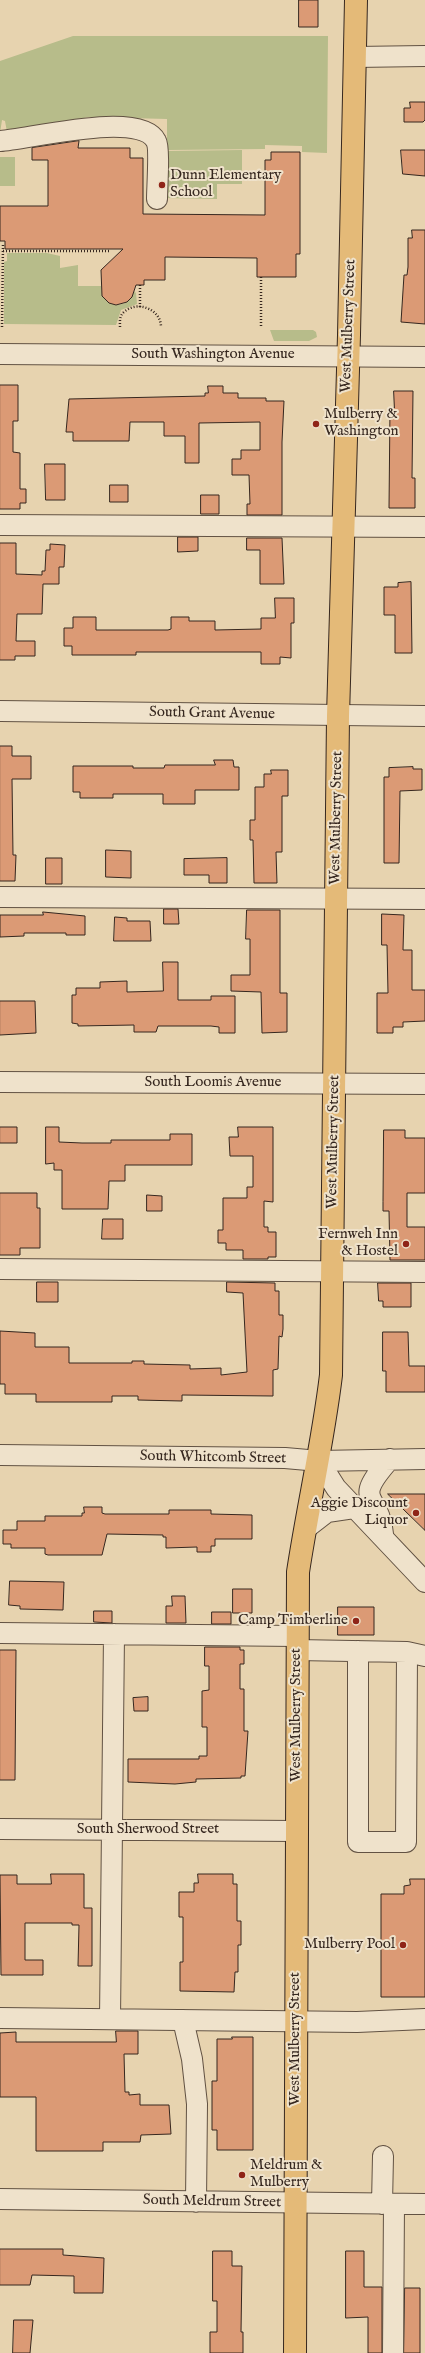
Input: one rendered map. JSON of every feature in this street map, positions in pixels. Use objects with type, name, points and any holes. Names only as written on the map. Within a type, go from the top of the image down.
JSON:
[{"type":"main road","name":"West Mulberry Street","points":[[295,2353],[298,1572],[319,1462],[330,1375],[333,1272],[338,716],[342,526],[349,356],[356,0]]},
{"type":"street","points":[[355,57],[425,56]]},
{"type":"street","points":[[0,140],[90,126],[143,129],[151,133],[157,142],[157,199]]},
{"type":"street","name":"South Washington Avenue","points":[[0,354],[425,357]]},
{"type":"street","points":[[0,525],[425,527]]},
{"type":"street","name":"South Grant Avenue","points":[[0,712],[425,716]]},
{"type":"street","points":[[0,897],[425,900]]},
{"type":"street","name":"South Loomis Avenue","points":[[0,1082],[425,1084]]},
{"type":"street","points":[[0,1269],[425,1272]]},
{"type":"street","name":"South Whitcomb Street","points":[[0,1455],[285,1458],[319,1462],[425,1459]]},
{"type":"street","points":[[383,1540],[382,1523],[369,1499],[369,1487],[373,1478],[390,1459]]},
{"type":"street","points":[[319,1462],[336,1488],[383,1540],[425,1582]]},
{"type":"street","points":[[305,1529],[327,1512],[354,1508]]},
{"type":"street","points":[[0,1634],[114,1634],[297,1643],[358,1650],[416,1654],[406,1842],[358,1842],[358,1650]]},
{"type":"street","points":[[110,2019],[114,1634]]},
{"type":"street","name":"South Sherwood Street","points":[[0,1829],[296,1831]]},
{"type":"street","points":[[0,2018],[296,2021],[425,2019]]},
{"type":"street","points":[[183,2020],[192,2059],[197,2104],[196,2202]]},
{"type":"street","points":[[383,2156],[388,2204],[393,2353]]},
{"type":"street","name":"South Meldrum Street","points":[[0,2199],[425,2204]]},
{"type":"path","points":[[2,327],[3,244]]},
{"type":"path","points":[[3,251],[110,251]]},
{"type":"path","points":[[261,277],[262,327]]},
{"type":"path","points":[[140,285],[140,308]]},
{"type":"path","points":[[120,327],[120,317],[123,312],[140,308],[153,310],[159,315],[161,327]]},
{"type":"green space","points":[[73,36],[328,36],[327,153],[302,152],[302,146],[265,145],[265,149],[167,150],[167,119],[89,117],[7,132],[5,121],[2,120],[0,133],[0,61]]},
{"type":"green space","points":[[242,150],[242,184],[217,184],[217,199],[163,198],[163,151]]},
{"type":"green space","points":[[0,157],[15,157],[15,186],[0,186]]},
{"type":"green space","points":[[7,253],[47,253],[60,256],[60,268],[78,265],[78,286],[101,286],[106,300],[117,305],[127,302],[134,291],[136,293],[137,304],[121,310],[116,325],[4,324],[4,262],[7,261]]},
{"type":"green space","points":[[270,330],[313,330],[316,332],[317,337],[309,341],[274,341]]},
{"type":"building","points":[[299,0],[318,0],[318,27],[299,27]]},
{"type":"building","points":[[410,102],[425,102],[425,120],[423,122],[404,122],[404,108],[410,108]]},
{"type":"building","points":[[79,141],[78,148],[130,148],[130,158],[143,158],[143,214],[265,215],[265,160],[271,160],[271,152],[300,152],[300,254],[296,254],[296,277],[257,277],[257,258],[165,257],[165,280],[144,280],[144,285],[136,285],[132,297],[127,302],[116,305],[109,303],[102,296],[101,270],[123,249],[5,249],[5,241],[0,241],[0,206],[48,206],[48,160],[32,160],[32,148]]},
{"type":"building","points":[[401,150],[425,150],[425,176],[403,174]]},
{"type":"building","points":[[412,230],[425,230],[425,324],[401,322],[404,275],[407,275],[408,267],[408,238],[412,238]]},
{"type":"building","points":[[0,385],[18,385],[18,421],[13,421],[13,452],[20,453],[20,489],[26,489],[26,503],[20,503],[20,509],[0,509]]},
{"type":"building","points":[[208,386],[223,386],[223,393],[238,393],[238,398],[266,398],[266,401],[284,401],[282,442],[282,515],[247,515],[247,504],[250,504],[249,475],[232,475],[232,459],[241,459],[241,450],[260,450],[260,422],[199,423],[199,463],[185,463],[185,436],[164,436],[164,422],[130,422],[129,441],[73,441],[73,432],[66,432],[69,399],[205,396],[205,393],[208,393]]},
{"type":"building","points":[[394,391],[413,391],[412,478],[415,478],[415,508],[389,508],[390,408],[394,408]]},
{"type":"building","points":[[45,464],[65,464],[65,500],[46,500]]},
{"type":"building","points":[[110,485],[128,485],[128,502],[110,502]]},
{"type":"building","points":[[201,495],[219,495],[219,514],[201,514]]},
{"type":"building","points":[[178,537],[198,537],[198,551],[178,552]]},
{"type":"building","points":[[247,538],[282,538],[284,584],[260,584],[260,550],[247,550]]},
{"type":"building","points":[[0,543],[16,543],[16,574],[42,575],[42,571],[45,571],[46,550],[50,550],[50,544],[65,545],[64,567],[59,567],[59,584],[43,584],[42,614],[17,614],[16,641],[35,641],[35,656],[15,656],[15,660],[0,660]]},
{"type":"building","points":[[411,582],[412,653],[395,653],[395,615],[384,615],[384,587],[398,587],[398,583]]},
{"type":"building","points":[[275,598],[294,598],[294,623],[291,623],[291,658],[280,657],[280,664],[261,664],[261,652],[136,652],[136,655],[72,655],[72,646],[64,646],[64,628],[73,628],[73,617],[96,617],[96,630],[168,630],[171,629],[171,617],[189,617],[189,621],[215,621],[215,630],[261,629],[261,618],[275,618]]},
{"type":"building","points":[[0,746],[12,746],[12,756],[31,756],[31,779],[12,779],[13,855],[16,855],[15,881],[0,881]]},
{"type":"building","points":[[214,760],[233,760],[234,767],[239,767],[239,790],[195,790],[195,804],[163,804],[163,794],[113,794],[113,798],[80,798],[80,792],[73,792],[73,766],[133,766],[133,768],[164,768],[165,765],[215,765]]},
{"type":"building","points":[[413,767],[413,769],[422,769],[422,790],[400,791],[399,863],[384,863],[384,777],[389,777],[389,768]]},
{"type":"building","points":[[271,770],[288,770],[288,796],[282,796],[282,852],[276,852],[277,883],[254,883],[253,840],[250,840],[250,820],[255,820],[255,787],[264,787],[264,774],[271,774]]},
{"type":"building","points":[[106,850],[131,851],[131,878],[106,877]]},
{"type":"building","points":[[46,858],[62,858],[62,884],[46,884]]},
{"type":"building","points":[[227,858],[227,883],[209,883],[209,875],[184,875],[184,859]]},
{"type":"building","points":[[164,909],[178,909],[179,924],[164,924]]},
{"type":"building","points":[[247,910],[280,910],[280,993],[287,993],[287,1032],[262,1033],[261,992],[231,991],[231,975],[250,975],[250,939],[246,939]]},
{"type":"building","points":[[43,912],[85,916],[85,935],[66,935],[66,933],[24,933],[24,936],[0,937],[0,915],[43,915]]},
{"type":"building","points":[[382,914],[404,915],[403,950],[412,950],[412,990],[425,990],[425,1021],[403,1022],[403,1027],[393,1027],[393,1033],[377,1033],[377,993],[388,993],[387,945],[382,945]]},
{"type":"building","points":[[115,917],[127,918],[127,921],[150,921],[151,941],[114,941]]},
{"type":"building","points":[[163,962],[178,962],[178,1000],[211,1000],[211,996],[235,996],[235,1033],[219,1033],[219,1027],[211,1026],[158,1026],[156,1032],[134,1032],[134,1025],[78,1026],[78,1024],[72,1023],[72,995],[76,995],[76,988],[100,988],[100,982],[127,981],[127,992],[163,991]]},
{"type":"building","points":[[0,1001],[35,1001],[36,1033],[0,1035]]},
{"type":"building","points":[[0,1127],[17,1127],[17,1143],[0,1143]]},
{"type":"building","points":[[46,1127],[59,1127],[59,1142],[111,1143],[111,1140],[170,1140],[170,1134],[192,1134],[192,1165],[125,1165],[125,1181],[109,1181],[108,1209],[62,1209],[62,1170],[54,1170],[54,1163],[46,1164]]},
{"type":"building","points":[[238,1127],[273,1127],[273,1202],[264,1201],[264,1227],[268,1227],[268,1232],[276,1232],[276,1257],[268,1257],[268,1259],[243,1259],[243,1250],[226,1250],[226,1243],[218,1243],[218,1230],[223,1230],[223,1198],[247,1198],[247,1187],[253,1187],[253,1156],[230,1156],[229,1137],[238,1137]]},
{"type":"building","points":[[384,1130],[405,1130],[405,1138],[425,1138],[425,1193],[407,1193],[407,1227],[425,1227],[425,1260],[390,1260],[389,1211],[383,1211]]},
{"type":"building","points":[[0,1193],[37,1193],[37,1208],[40,1208],[40,1248],[20,1248],[20,1255],[0,1255]]},
{"type":"building","points":[[147,1195],[162,1196],[162,1211],[147,1211]]},
{"type":"building","points":[[103,1219],[123,1219],[123,1239],[102,1239]]},
{"type":"building","points":[[37,1282],[58,1282],[58,1302],[37,1302]]},
{"type":"building","points":[[227,1282],[275,1283],[275,1291],[279,1291],[279,1315],[283,1315],[283,1329],[282,1337],[279,1336],[278,1369],[273,1370],[273,1396],[182,1395],[182,1401],[138,1400],[138,1396],[112,1396],[112,1402],[36,1402],[36,1394],[5,1394],[5,1384],[0,1384],[0,1331],[35,1333],[35,1347],[69,1347],[69,1363],[132,1363],[132,1361],[144,1361],[144,1364],[190,1365],[190,1369],[221,1368],[221,1375],[247,1372],[243,1293],[227,1292]]},
{"type":"building","points":[[378,1283],[411,1283],[411,1307],[383,1307],[383,1301],[379,1301]]},
{"type":"building","points":[[383,1332],[408,1332],[409,1366],[425,1366],[425,1392],[386,1392],[386,1371],[383,1371]]},
{"type":"building","name":"Aggie Discount Liquor","points":[[388,1494],[425,1494],[425,1530]]},
{"type":"building","points":[[84,1507],[102,1507],[102,1513],[105,1514],[169,1514],[169,1510],[211,1510],[211,1514],[252,1515],[252,1539],[215,1539],[215,1546],[211,1546],[211,1552],[197,1552],[197,1547],[166,1548],[166,1537],[163,1537],[163,1535],[107,1534],[102,1555],[48,1555],[45,1554],[45,1548],[11,1548],[11,1544],[3,1544],[3,1530],[17,1530],[17,1521],[45,1521],[45,1516],[82,1516],[82,1513],[84,1513]]},
{"type":"building","points":[[10,1581],[64,1582],[63,1610],[20,1609],[20,1606],[9,1605]]},
{"type":"building","points":[[233,1589],[252,1589],[252,1613],[233,1613]]},
{"type":"building","points":[[172,1596],[185,1596],[186,1623],[166,1623],[166,1606],[172,1606]]},
{"type":"building","name":"Camp Timberline","points":[[338,1607],[374,1607],[374,1635],[338,1635]]},
{"type":"building","points":[[94,1611],[112,1611],[112,1623],[94,1622]]},
{"type":"building","points":[[212,1612],[231,1612],[231,1624],[212,1624]]},
{"type":"building","points":[[205,1647],[240,1647],[240,1650],[244,1650],[244,1664],[240,1664],[240,1689],[244,1689],[244,1731],[248,1731],[245,1776],[241,1776],[241,1778],[196,1779],[196,1782],[175,1784],[128,1782],[128,1759],[199,1759],[199,1756],[207,1756],[207,1727],[202,1727],[202,1691],[209,1690],[209,1666],[205,1666]]},
{"type":"building","points":[[0,1650],[16,1650],[15,1780],[0,1780]]},
{"type":"building","points":[[148,1697],[148,1711],[134,1711],[133,1698]]},
{"type":"building","points":[[51,1874],[84,1874],[84,1908],[92,1908],[92,1966],[78,1966],[79,1925],[72,1925],[72,1923],[25,1923],[25,1960],[43,1960],[43,1975],[1,1975],[0,1875],[17,1875],[17,1884],[51,1884]]},
{"type":"building","points":[[198,1874],[233,1874],[233,1884],[237,1884],[237,1921],[241,1921],[241,1945],[238,1945],[238,1972],[235,1972],[234,1992],[180,1991],[180,1962],[183,1962],[183,1917],[179,1917],[179,1892],[194,1892],[194,1883],[198,1883]]},
{"type":"building","name":"Mulberry Pool","points":[[410,1879],[425,1879],[425,1997],[381,1997],[381,1894],[404,1894],[404,1886],[410,1885]]},
{"type":"building","points":[[116,2031],[138,2031],[138,2054],[124,2054],[125,2092],[129,2092],[129,2095],[140,2094],[140,2105],[169,2105],[171,2134],[141,2135],[140,2142],[103,2142],[103,2151],[36,2151],[36,2097],[0,2097],[0,2033],[16,2032],[16,2042],[116,2042]]},
{"type":"building","points":[[232,2037],[253,2037],[253,2150],[217,2150],[217,2130],[212,2130],[212,2081],[217,2081],[217,2039],[232,2039]]},
{"type":"building","points":[[0,2249],[63,2249],[63,2255],[104,2258],[103,2293],[74,2293],[74,2276],[32,2275],[30,2285],[0,2285]]},
{"type":"building","points":[[213,2251],[232,2251],[232,2266],[242,2266],[241,2332],[243,2332],[243,2353],[210,2353],[210,2332],[217,2332],[217,2301],[213,2301]]},
{"type":"building","points":[[346,2251],[364,2251],[364,2287],[382,2287],[382,2353],[368,2353],[368,2317],[346,2318]]},
{"type":"building","points":[[405,2288],[420,2288],[420,2353],[404,2353]]},
{"type":"building","points":[[14,2320],[33,2320],[30,2353],[13,2353]]},
{"type":"place","name":"Dunn Elementary School","points":[[162,185]]},
{"type":"place","name":"Mulberry & Washington","points":[[316,424]]},
{"type":"place","name":"Fernweh Inn & Hostel","points":[[406,1244]]},
{"type":"place","name":"Aggie Discount Liquor","points":[[416,1513]]},
{"type":"place","name":"Camp Timberline","points":[[356,1621]]},
{"type":"place","name":"Mulberry Pool","points":[[403,1945]]},
{"type":"place","name":"Meldrum & Mulberry","points":[[242,2175]]}]
